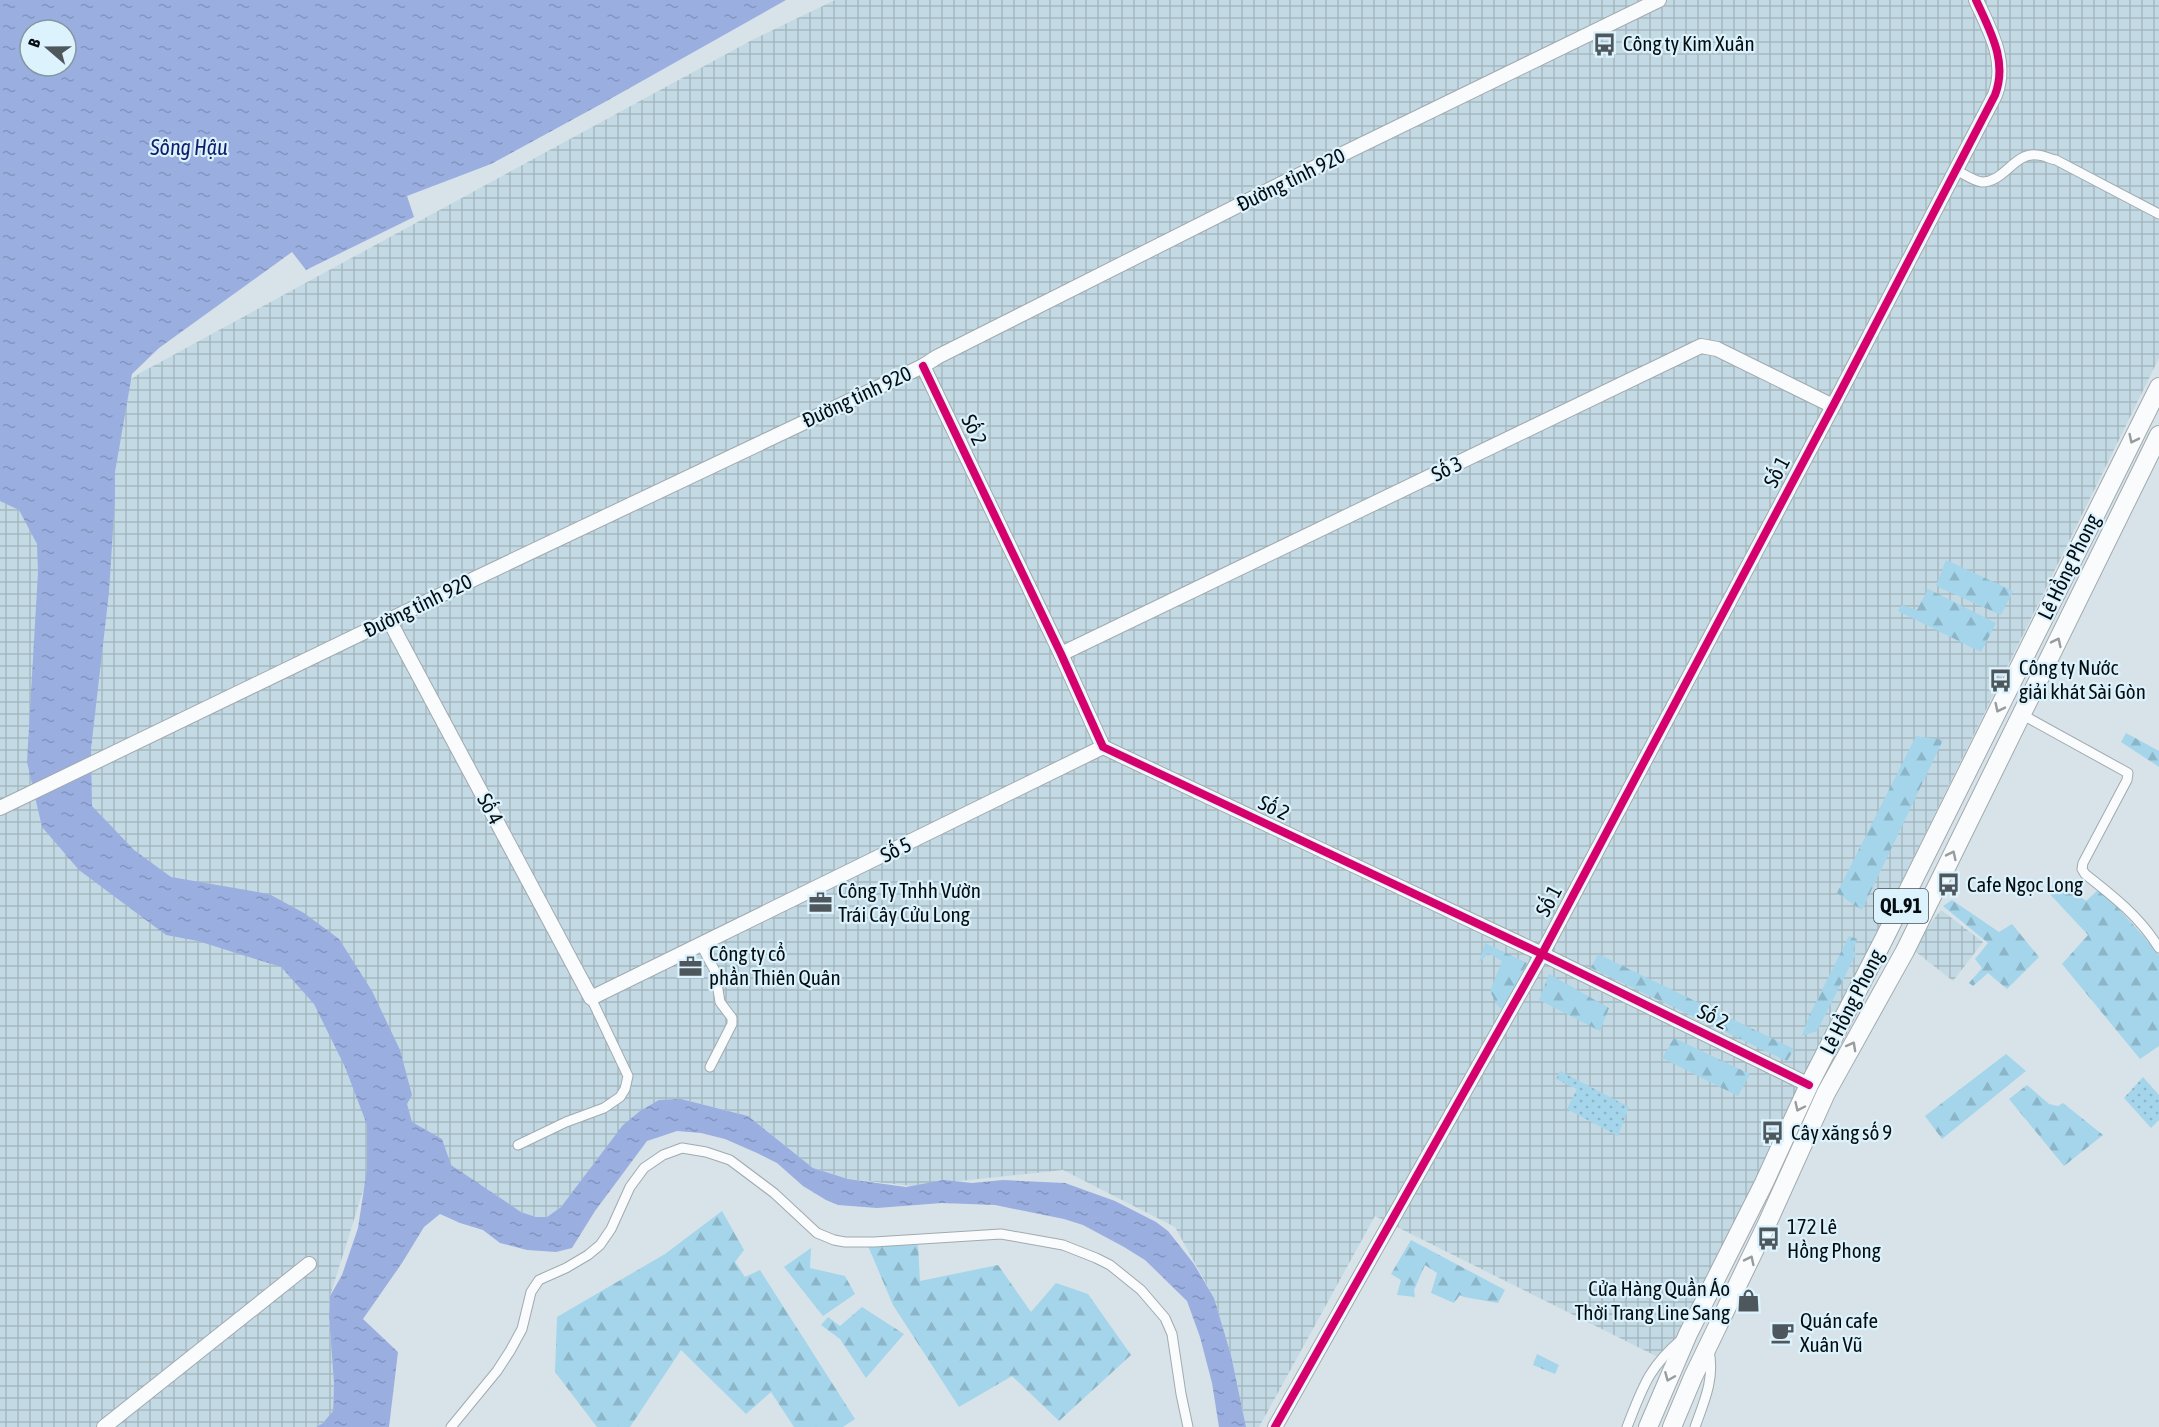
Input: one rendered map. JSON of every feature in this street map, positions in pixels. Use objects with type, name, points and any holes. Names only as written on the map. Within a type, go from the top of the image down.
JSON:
[{"type":"highway","name":"Lê Hồng Phong","points":[[1648,1427],[1688,1334],[1764,1183],[1809,1084],[1884,939],[2159,387]]},
{"type":"highway","name":"Lê Hồng Phong","points":[[1672,1427],[1826,1093],[1905,951],[2159,435]]},
{"type":"highway","points":[[1809,1084],[1826,1093]]},
{"type":"street","name":"Đường tỉnh 920","points":[[0,808],[388,620],[923,366],[1266,192],[1659,0]]},
{"type":"street","name":"Số 1","points":[[1275,1427],[1542,954],[1995,95],[2001,80],[1999,62],[1991,34],[1976,0]]},
{"type":"street","points":[[1956,170],[1981,182],[2003,173],[2027,155],[2038,154],[2056,160],[2159,214]]},
{"type":"street","name":"Số 3","points":[[1061,654],[1701,346],[1717,349],[1833,406]]},
{"type":"street","name":"Số 2","points":[[923,366],[1103,747],[1542,954],[1809,1084]]},
{"type":"street","name":"Số 4","points":[[388,620],[591,998]]},
{"type":"street","points":[[2021,714],[2128,772],[2127,780],[2083,863],[2082,869],[2143,924],[2159,948]]},
{"type":"street","name":"Số 5","points":[[591,998],[1103,747]]},
{"type":"street","points":[[701,945],[715,971],[720,1002],[732,1018],[732,1024],[710,1067]]},
{"type":"street","points":[[518,1145],[566,1122],[604,1108],[620,1097],[625,1089],[628,1076],[591,998]]},
{"type":"street","points":[[452,1427],[510,1351],[522,1329],[531,1292],[539,1280],[566,1268],[600,1245],[630,1187],[644,1168],[663,1155],[682,1148],[713,1153],[730,1160],[774,1194],[817,1233],[834,1240],[866,1243],[1001,1234],[1063,1245],[1110,1265],[1141,1290],[1165,1318],[1172,1334],[1180,1394],[1188,1427]]},
{"type":"street","points":[[104,1427],[309,1264]]},
{"type":"street","points":[[1627,1427],[1646,1379],[1658,1362],[1688,1334]]},
{"type":"street","points":[[1695,1427],[1711,1374],[1708,1345]]},
{"type":"shaded area","points":[[835,0],[2159,0],[2159,358],[1666,1361],[1375,1216],[1259,1427],[1246,1427],[1231,1355],[1214,1298],[1175,1227],[1063,1170],[912,1186],[848,1179],[813,1168],[748,1116],[681,1099],[580,1183],[561,1207],[547,1217],[536,1217],[521,1212],[450,1165],[363,1191],[330,1296],[333,1412],[316,1427],[0,1427],[0,464],[142,372],[754,39]]},
{"type":"shaded area","points":[[1941,910],[1983,942],[1953,981],[1911,948]]},
{"type":"green space","points":[[1946,560],[2013,591],[2001,615],[1936,586]]},
{"type":"green space","points":[[1928,589],[1996,623],[1981,652],[1898,611],[1902,605],[1917,610]]},
{"type":"green space","points":[[2126,733],[2159,751],[2159,767],[2121,742]]},
{"type":"green space","points":[[1916,736],[1943,740],[1862,910],[1837,893]]},
{"type":"green space","points":[[2059,880],[2086,901],[2100,888],[2159,955],[2159,1046],[2140,1059],[2062,964],[2088,935],[2047,891]]},
{"type":"green space","points":[[1952,900],[1999,932],[2012,924],[2039,957],[2007,989],[1988,973],[1973,986],[1969,983],[1982,968],[1975,959],[1988,943],[1943,906]]},
{"type":"green space","points":[[1849,936],[1857,939],[1853,950],[1856,954],[1817,1031],[1802,1036],[1809,1016]]},
{"type":"green space","points":[[1485,943],[1527,963],[1503,1010],[1497,1005],[1490,991],[1502,961],[1488,953],[1479,963]]},
{"type":"green space","points":[[1598,954],[1794,1049],[1787,1061],[1591,968]]},
{"type":"green space","points":[[1549,974],[1609,1008],[1600,1031],[1539,1000]]},
{"type":"green space","points":[[1674,1038],[1750,1074],[1738,1096],[1662,1058]]},
{"type":"green space","points":[[2006,1054],[2026,1071],[1942,1139],[1925,1116]]},
{"type":"green space","points":[[1560,1071],[1629,1107],[1618,1136],[1567,1109],[1577,1089],[1556,1079]]},
{"type":"green space","points":[[2143,1077],[2159,1095],[2159,1120],[2151,1128],[2124,1098]]},
{"type":"green space","points":[[2027,1085],[2049,1104],[2058,1106],[2063,1103],[2103,1135],[2064,1166],[2009,1099]]},
{"type":"green space","points":[[722,1211],[744,1250],[735,1262],[745,1277],[760,1270],[855,1419],[843,1427],[794,1427],[771,1392],[746,1414],[681,1350],[630,1427],[597,1427],[555,1372],[557,1317],[665,1254]]},
{"type":"green space","points":[[1411,1240],[1505,1290],[1498,1303],[1460,1295],[1454,1303],[1431,1293],[1437,1273],[1425,1265],[1414,1290],[1415,1297],[1397,1295],[1401,1280],[1391,1274]]},
{"type":"green space","points":[[918,1245],[920,1281],[998,1265],[1031,1312],[1056,1283],[1088,1294],[1131,1355],[1059,1421],[1012,1376],[959,1407],[893,1305],[868,1246]]},
{"type":"green space","points":[[811,1248],[810,1268],[845,1276],[855,1294],[823,1316],[784,1267]]},
{"type":"green space","points":[[862,1307],[904,1334],[866,1378],[840,1339],[821,1325],[828,1317],[840,1326]]},
{"type":"green space","points":[[1537,1354],[1559,1365],[1555,1374],[1533,1365]]},
{"type":"water","name":"Sông Hậu","points":[[0,0],[786,0],[491,164],[407,196],[414,217],[306,270],[292,252],[159,348],[132,374],[115,472],[109,592],[91,749],[92,806],[134,850],[171,877],[269,894],[304,913],[339,939],[372,991],[400,1050],[412,1095],[407,1104],[412,1122],[442,1139],[451,1165],[521,1212],[536,1217],[547,1217],[561,1207],[623,1125],[640,1111],[659,1100],[681,1099],[748,1116],[813,1168],[848,1179],[906,1187],[944,1180],[972,1183],[1003,1180],[1065,1183],[1115,1201],[1156,1222],[1168,1231],[1194,1264],[1214,1298],[1231,1355],[1246,1427],[1219,1427],[1212,1383],[1200,1337],[1187,1301],[1145,1260],[1083,1225],[995,1205],[942,1203],[877,1208],[838,1205],[803,1186],[777,1163],[757,1153],[725,1139],[701,1133],[677,1131],[647,1141],[595,1211],[572,1248],[556,1252],[527,1250],[500,1243],[483,1230],[440,1214],[424,1227],[363,1319],[398,1352],[389,1427],[316,1427],[323,1423],[333,1411],[330,1296],[342,1275],[358,1228],[367,1169],[367,1125],[345,1067],[314,1004],[281,967],[198,941],[166,935],[79,870],[42,827],[27,762],[38,572],[37,544],[19,510],[0,501]]},
{"type":"cycle path","points":[[1275,1427],[1542,954],[1995,95],[1999,70],[1996,46],[1976,0]]},
{"type":"cycle path","points":[[923,366],[1103,747],[1542,954],[1809,1085]]},
{"type":"place","name":"Công ty Kim Xuân","points":[[1605,44]]},
{"type":"place","name":"Công ty Nước giải khát Sài Gòn","points":[[2001,680]]},
{"type":"place","name":"Cafe Ngọc Long","points":[[1949,885]]},
{"type":"place","name":"Công Ty Tnhh Vườn Trái Cây Cửu Long","points":[[820,903]]},
{"type":"place","name":"Công ty cổ phần Thiên Quân","points":[[691,966]]},
{"type":"place","name":"Cây xăng số 9","points":[[1773,1133]]},
{"type":"place","name":"172 Lê Hồng Phong","points":[[1769,1239]]},
{"type":"place","name":"Cửa Hàng Quần Áo Thời Trang Line Sang","points":[[1748,1301]]},
{"type":"place","name":"Quán cafe Xuân Vũ","points":[[1782,1333]]}]
